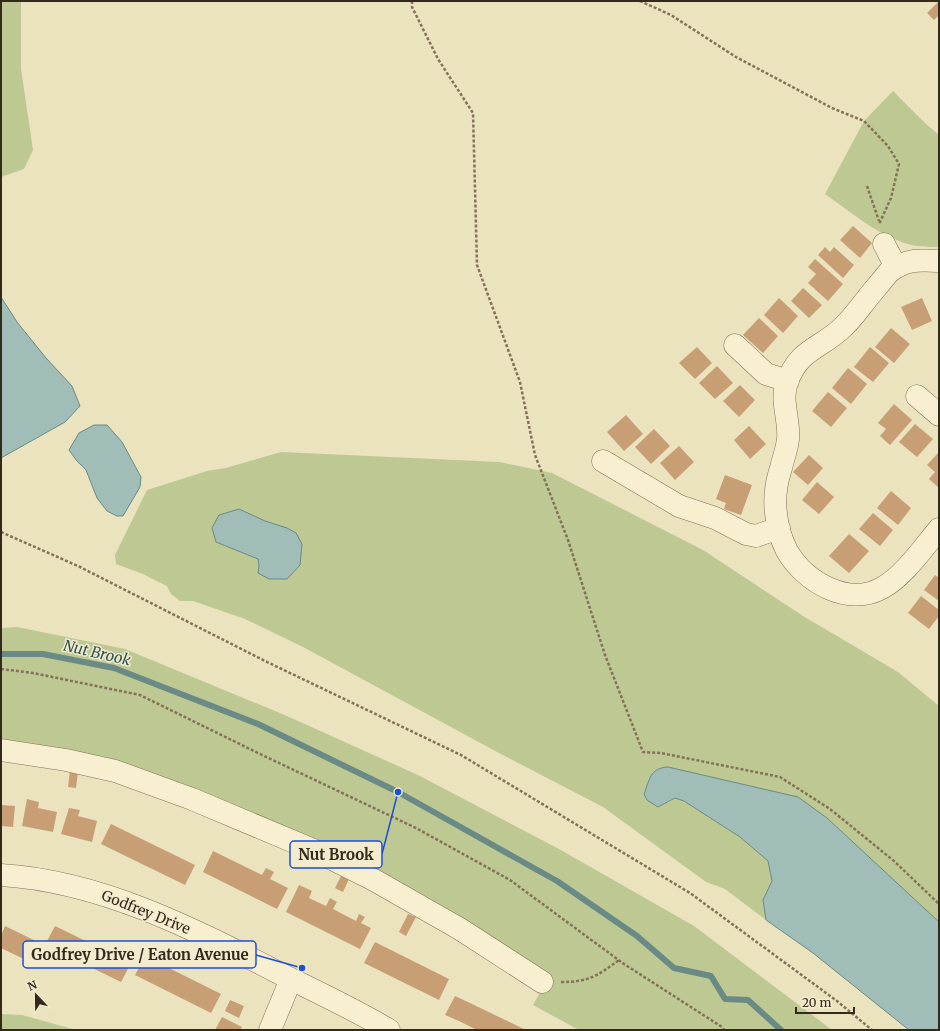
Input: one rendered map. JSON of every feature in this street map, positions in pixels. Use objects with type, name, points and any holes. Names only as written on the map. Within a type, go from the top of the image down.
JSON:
[{"type":"street","points":[[883,236],[896,267]]},
{"type":"street","points":[[939,261],[911,261],[902,263],[889,272],[842,329],[805,354],[794,369],[788,381],[785,398],[789,431],[788,441],[777,481],[776,492],[776,514],[787,551],[800,568],[814,580],[834,590],[851,594],[873,592],[883,587],[903,570],[939,529]]},
{"type":"street","points":[[734,345],[766,374],[788,381]]},
{"type":"street","points":[[917,396],[939,415]]},
{"type":"street","points":[[602,461],[679,506],[716,518],[746,534],[756,536],[779,528]]},
{"type":"street","points":[[1,750],[66,760],[115,771],[192,799],[312,849],[374,880],[460,929],[542,982]]},
{"type":"street","name":"Godfrey Drive","points":[[1,875],[49,881],[92,891],[132,905],[216,941],[389,1030]]},
{"type":"street","points":[[270,1030],[291,979]]},
{"type":"path","points":[[412,1],[412,7],[438,59],[472,113],[477,265],[520,382],[535,455],[568,540],[605,655],[643,752],[661,754],[780,777],[830,809],[889,856],[939,904]]},
{"type":"path","points":[[640,1],[670,15],[750,64],[832,108],[864,121],[888,146],[899,164],[891,198],[880,222]]},
{"type":"path","points":[[867,186],[880,222],[883,236]]},
{"type":"path","points":[[1,532],[78,566],[265,661],[461,755],[690,893],[837,1001],[872,1030]]},
{"type":"path","points":[[1,669],[33,673],[140,695],[429,835],[510,880],[619,960],[722,1027],[724,1030]]},
{"type":"path","points":[[542,982],[576,982],[597,976],[619,960]]},
{"type":"green space","points":[[1,1],[22,1],[21,69],[33,150],[24,169],[1,177]]},
{"type":"green space","points":[[893,91],[939,135],[939,247],[912,245],[886,235],[825,194],[864,121]]},
{"type":"green space","points":[[281,452],[499,462],[552,473],[703,550],[803,616],[898,672],[939,706],[939,922],[827,818],[798,797],[668,767],[659,768],[668,803],[675,798],[684,801],[740,837],[768,861],[772,881],[763,900],[766,920],[725,889],[706,882],[603,807],[499,753],[303,647],[245,619],[193,601],[180,601],[171,594],[167,586],[143,574],[116,564],[115,555],[147,490],[207,471],[226,468]]},
{"type":"green space","points":[[17,627],[125,649],[287,716],[418,775],[559,849],[694,926],[832,1030],[579,1030],[533,1005],[549,977],[376,874],[1,742],[1,628]]},
{"type":"green space","points":[[1,1014],[22,1015],[76,1030],[1,1030]]},
{"type":"water","points":[[1,297],[17,322],[46,358],[72,386],[80,406],[65,422],[1,458]]},
{"type":"water","points":[[94,425],[107,425],[122,442],[141,477],[140,487],[123,516],[117,516],[107,511],[97,498],[86,470],[69,450],[79,433]]},
{"type":"water","points":[[239,509],[296,533],[302,544],[300,565],[287,579],[269,579],[258,573],[258,559],[216,542],[212,528],[219,515]]},
{"type":"water","points":[[668,767],[798,797],[827,818],[939,922],[939,1030],[909,1030],[813,953],[766,920],[763,900],[772,881],[768,861],[740,837],[684,801],[675,798],[658,807],[647,800],[644,794],[649,779],[654,772]]},
{"type":"building","points":[[939,1],[939,15],[934,20],[927,13]]},
{"type":"building","points":[[853,226],[872,243],[860,258],[840,240]]},
{"type":"building","points":[[825,247],[830,252],[834,247],[854,265],[843,278],[818,255]]},
{"type":"building","points":[[815,259],[843,284],[828,301],[808,283],[816,274],[808,267]]},
{"type":"building","points":[[803,288],[822,305],[809,318],[791,301]]},
{"type":"building","points":[[779,298],[798,316],[783,333],[764,315]]},
{"type":"building","points":[[922,298],[932,321],[912,330],[901,307]]},
{"type":"building","points":[[759,318],[778,336],[763,353],[743,335]]},
{"type":"building","points":[[891,328],[910,344],[894,363],[875,347]]},
{"type":"building","points":[[697,347],[712,363],[695,379],[679,363]]},
{"type":"building","points":[[870,347],[889,363],[873,382],[854,367]]},
{"type":"building","points":[[717,366],[733,383],[715,399],[699,383]]},
{"type":"building","points":[[848,368],[867,384],[851,404],[832,388]]},
{"type":"building","points":[[740,385],[755,400],[739,417],[723,401]]},
{"type":"building","points":[[828,392],[847,408],[831,427],[812,411]]},
{"type":"building","points":[[894,404],[912,420],[890,445],[880,436],[886,429],[878,423]]},
{"type":"building","points":[[626,415],[643,434],[624,451],[607,432]]},
{"type":"building","points":[[915,424],[933,439],[917,457],[899,442]]},
{"type":"building","points":[[749,426],[766,444],[750,459],[734,440]]},
{"type":"building","points":[[654,429],[670,446],[651,464],[635,447]]},
{"type":"building","points":[[679,446],[694,462],[675,480],[660,463]]},
{"type":"building","points":[[939,452],[939,488],[929,479],[935,472],[927,465]]},
{"type":"building","points":[[809,455],[823,468],[808,485],[793,472]]},
{"type":"building","points":[[725,475],[752,485],[741,515],[724,509],[726,503],[716,499]]},
{"type":"building","points":[[817,482],[834,497],[819,514],[802,500]]},
{"type":"building","points":[[891,491],[911,508],[898,525],[877,508]]},
{"type":"building","points":[[873,513],[893,530],[880,546],[859,529]]},
{"type":"building","points":[[849,534],[869,551],[849,573],[829,556]]},
{"type":"building","points":[[935,575],[939,578],[939,601],[924,590]]},
{"type":"building","points":[[921,596],[939,610],[939,616],[929,629],[908,613]]},
{"type":"building","points":[[70,771],[78,772],[76,788],[68,787]]},
{"type":"building","points":[[27,799],[39,802],[38,808],[57,812],[53,832],[22,826]]},
{"type":"building","points":[[1,805],[15,806],[13,827],[1,826]]},
{"type":"building","points":[[69,808],[80,810],[78,816],[97,821],[92,842],[61,834]]},
{"type":"building","points":[[111,824],[195,865],[185,885],[101,844]]},
{"type":"building","points":[[213,851],[262,875],[266,868],[274,872],[270,879],[288,888],[277,909],[203,872]]},
{"type":"building","points":[[341,876],[349,879],[343,892],[335,888]]},
{"type":"building","points":[[299,885],[312,891],[309,898],[326,906],[330,898],[337,902],[333,909],[356,921],[359,914],[365,917],[361,923],[371,928],[360,949],[286,912]]},
{"type":"building","points":[[408,914],[416,917],[406,936],[399,932]]},
{"type":"building","points":[[5,926],[40,943],[30,962],[1,948],[1,936]]},
{"type":"building","points":[[55,926],[131,963],[121,982],[45,945]]},
{"type":"building","points":[[375,942],[449,979],[439,1000],[364,963]]},
{"type":"building","points":[[145,956],[221,994],[211,1013],[135,975]]},
{"type":"building","points":[[455,996],[526,1030],[477,1030],[445,1015]]},
{"type":"building","points":[[230,1000],[244,1006],[239,1018],[225,1011]]},
{"type":"building","points":[[222,1017],[242,1027],[240,1030],[215,1030]]},
{"type":"waterway","name":"Nut Brook","points":[[1,654],[43,654],[114,668],[258,724],[398,792],[557,881],[637,936],[674,968],[711,976],[725,999],[748,1000],[781,1030]]},
{"type":"place","name":"Nut Brook","points":[[398,792]]},
{"type":"place","name":"Godfrey Drive / Eaton Avenue","points":[[302,968]]}]
